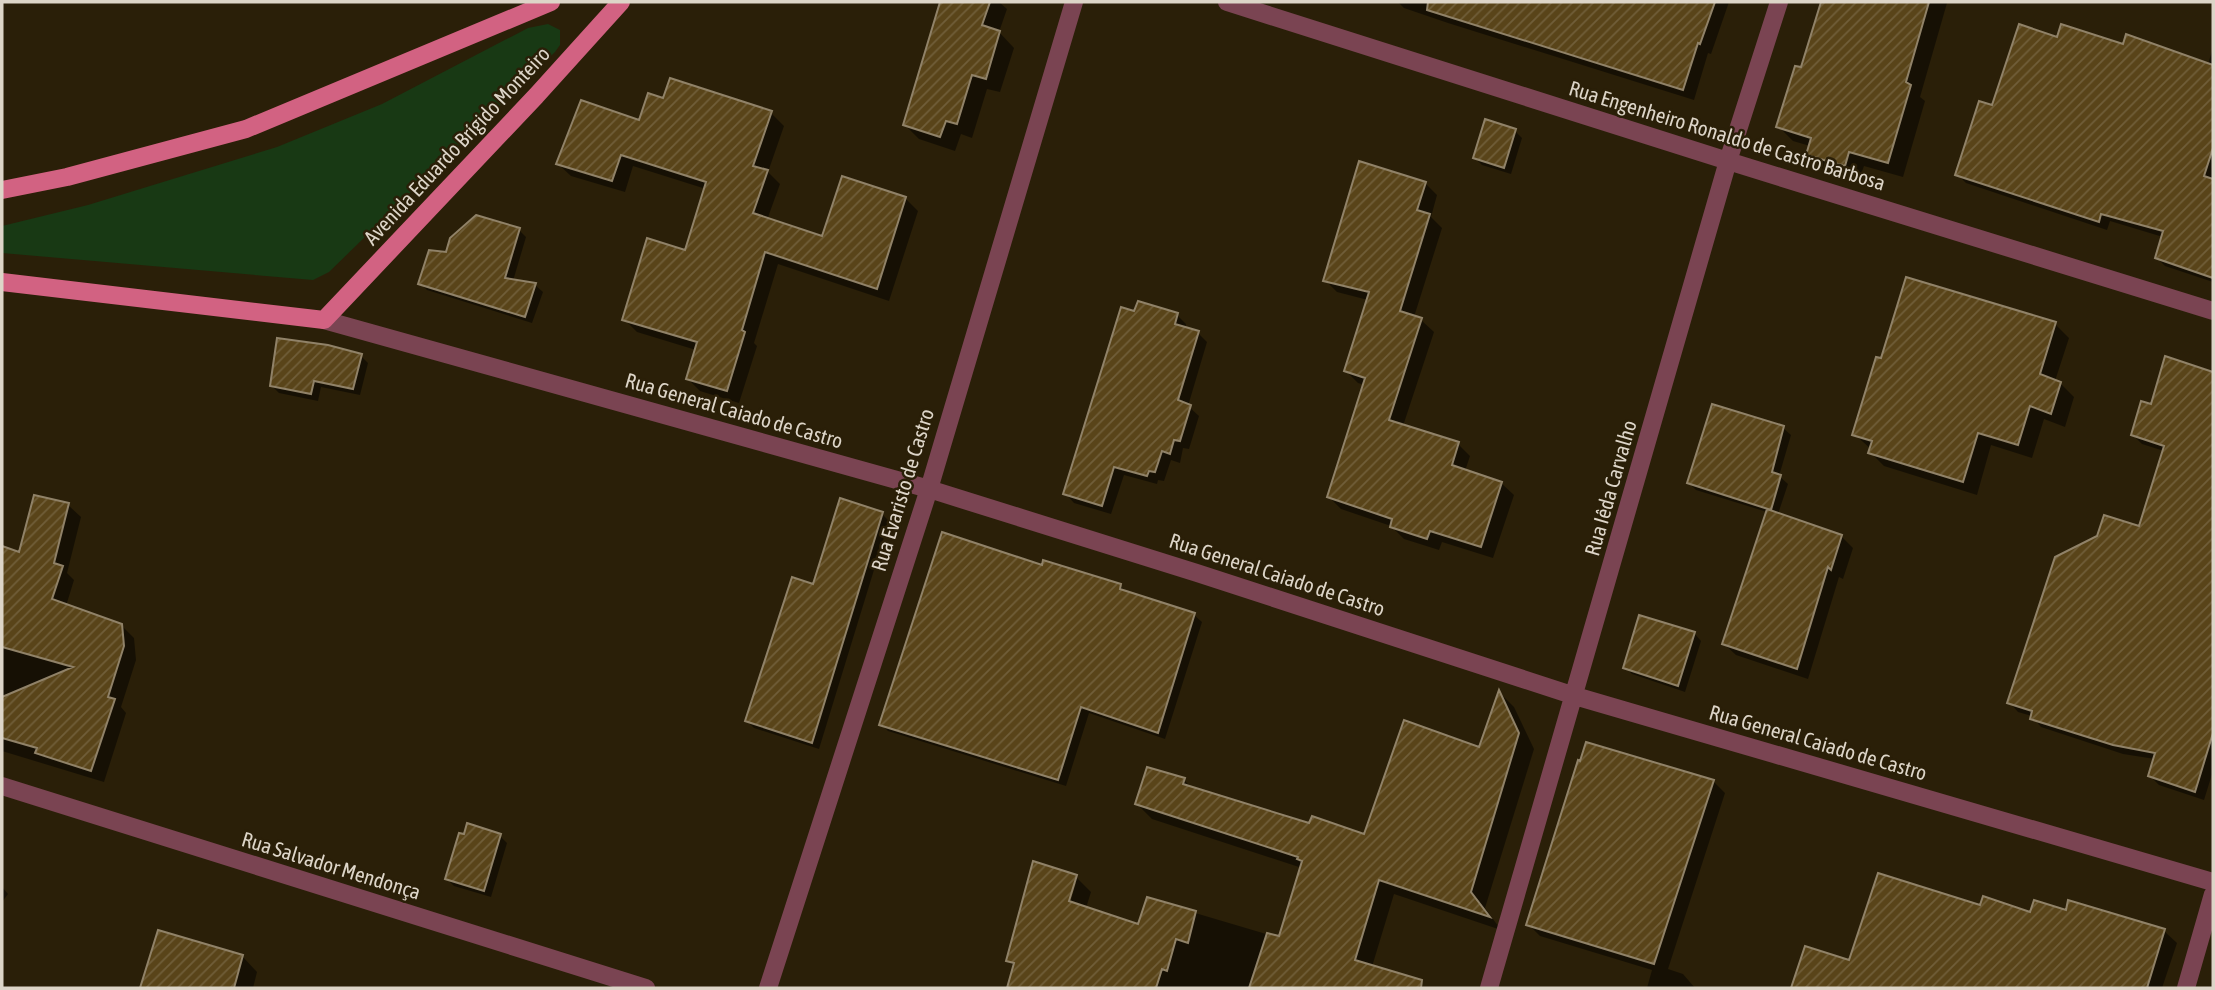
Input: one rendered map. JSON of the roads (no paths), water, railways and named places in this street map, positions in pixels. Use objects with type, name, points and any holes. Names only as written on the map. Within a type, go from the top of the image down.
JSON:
[{"type":"main road","points":[[2,190],[67,177],[246,129],[551,2]]},
{"type":"main road","name":"Avenida Eduardo Brígido Monteiro","points":[[324,320],[621,2]]},
{"type":"main road","points":[[2,282],[324,320]]},
{"type":"street","name":"Rua Evaristo de Castro","points":[[768,988],[929,489],[1074,2]]},
{"type":"street","name":"Rua Engenheiro Ronaldo de Castro Barbosa","points":[[1227,2],[2213,311]]},
{"type":"street","name":"Rua Iêda Carvalho","points":[[1489,988],[1728,161],[1779,2]]},
{"type":"street","name":"Rua General Caiado de Castro","points":[[324,320],[929,489],[1575,696],[2213,881]]},
{"type":"street","name":"Rua Salvador Mendonça","points":[[2,786],[646,988]]},
{"type":"street","points":[[2186,988],[2213,894]]}]
